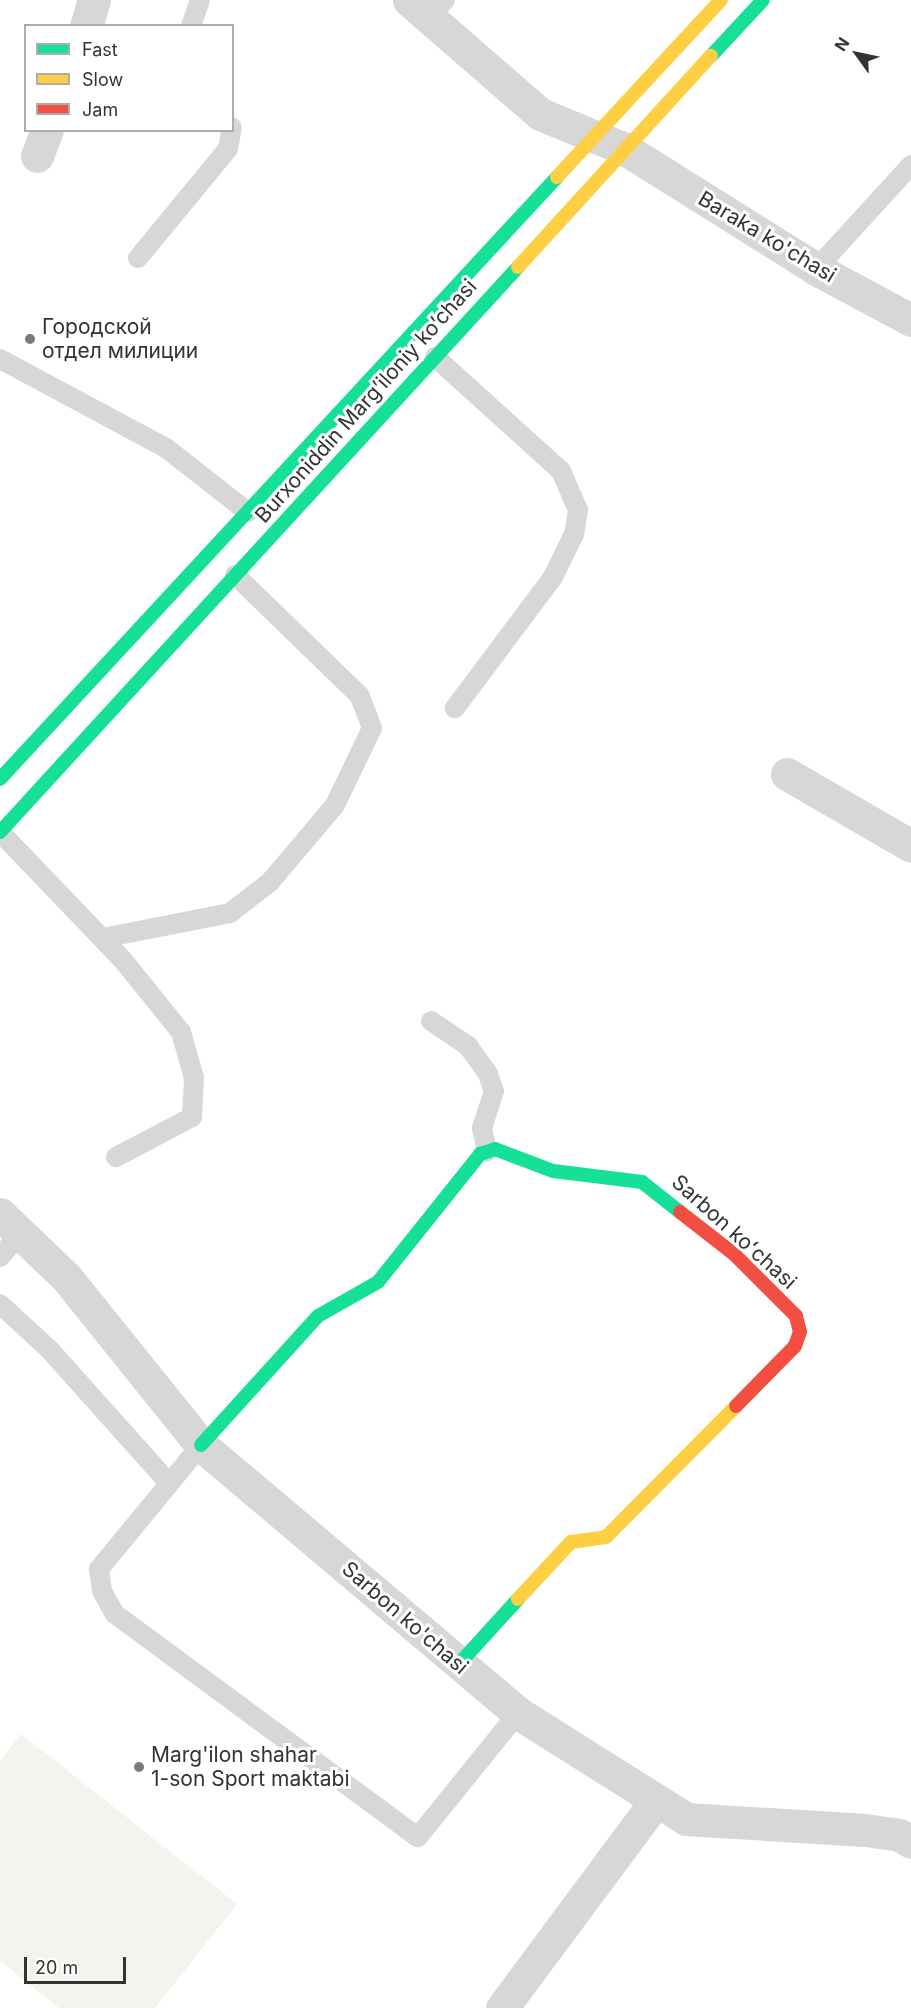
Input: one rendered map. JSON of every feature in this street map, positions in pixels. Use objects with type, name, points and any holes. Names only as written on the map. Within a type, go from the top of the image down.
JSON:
[{"type":"main road","name":"Burxoniddin Marg’iloniy ko’chasi","points":[[0,779],[721,0]]},
{"type":"main road","name":"Burxoniddin Marg’iloniy ko’chasi","points":[[0,832],[763,0]]},
{"type":"main road","points":[[201,1445],[318,1316],[378,1282],[480,1154],[487,1151]]},
{"type":"main road","name":"Sarbon koʻchasi","points":[[458,1665],[571,1542],[606,1537],[795,1346],[800,1332],[796,1316],[735,1255],[656,1189],[642,1182],[553,1171],[487,1151]]},
{"type":"street","points":[[87,24],[94,0]]},
{"type":"street","name":"Baraka ko'chasi","points":[[428,5],[526,105],[625,149],[816,269],[911,320]]},
{"type":"street","points":[[787,774],[911,846]]},
{"type":"street","name":"Sarbon ko'chasi","points":[[7,1235],[66,1277],[201,1445],[458,1665],[518,1713],[656,1802],[687,1819],[907,1833]]},
{"type":"street","points":[[502,2008],[656,1802]]},
{"type":"lane","points":[[192,24],[200,0]]},
{"type":"lane","points":[[138,258],[228,149],[231,132]]},
{"type":"lane","points":[[816,269],[911,165]]},
{"type":"lane","points":[[1,357],[166,448],[248,512]]},
{"type":"lane","points":[[435,357],[555,464],[572,488],[578,510],[574,534],[553,577],[455,708]]},
{"type":"lane","points":[[103,938],[230,913],[270,882],[335,805],[372,728],[360,696],[235,575]]},
{"type":"lane","points":[[0,832],[103,938],[168,1012],[181,1032],[194,1078],[192,1117],[116,1156]]},
{"type":"lane","points":[[431,1021],[468,1046],[488,1074],[494,1091],[483,1128],[487,1151]]},
{"type":"lane","points":[[0,1304],[49,1349],[168,1482]]},
{"type":"lane","points":[[201,1445],[168,1482],[99,1569],[102,1591],[115,1614],[401,1828],[418,1838],[428,1831],[518,1713]]},
{"type":"shaded area","points":[[21,1734],[237,1904],[155,2008],[59,2008],[0,1961],[0,1761]]},
{"type":"traffic: fast","points":[[711,56],[763,0]]},
{"type":"traffic: fast","points":[[0,779],[557,177]]},
{"type":"traffic: fast","points":[[0,832],[518,267]]},
{"type":"traffic: fast","points":[[201,1445],[318,1316],[378,1282],[480,1154],[495,1149],[553,1171],[642,1182],[680,1212]]},
{"type":"traffic: fast","points":[[458,1665],[518,1599]]},
{"type":"traffic: slow","points":[[557,177],[721,0]]},
{"type":"traffic: slow","points":[[518,267],[711,56]]},
{"type":"traffic: slow","points":[[518,1599],[571,1542],[606,1537],[736,1406]]},
{"type":"traffic: jam","points":[[680,1212],[735,1255],[796,1316],[800,1332],[795,1346],[736,1406]]},
{"type":"place","name":"Городской отдел милиции","points":[[30,339]]},
{"type":"place","name":"Marg'ilon shahar 1-son Sport maktabi","points":[[139,1767]]}]
